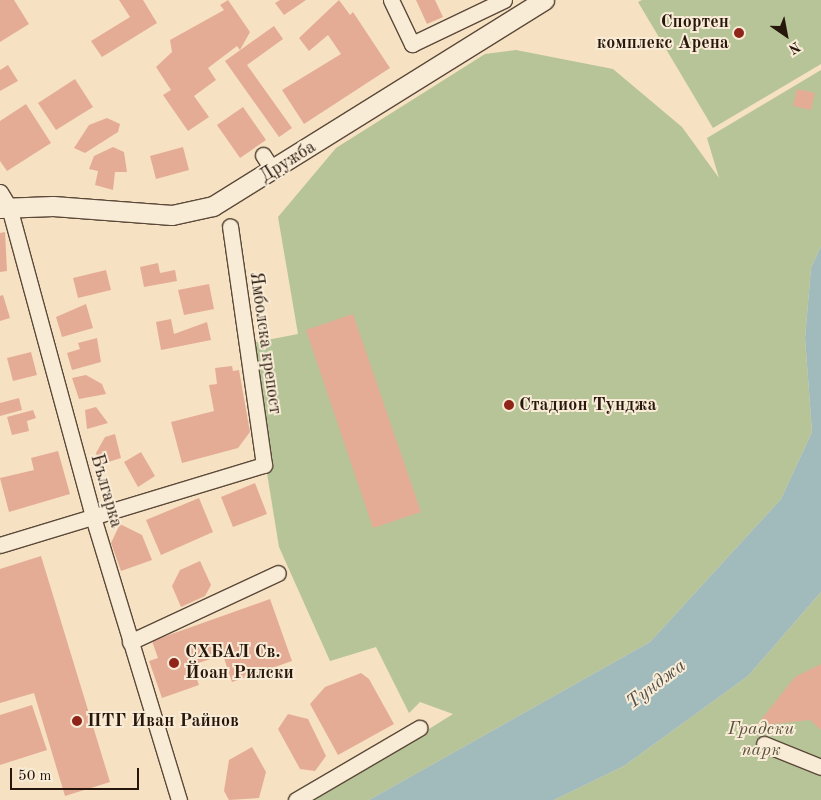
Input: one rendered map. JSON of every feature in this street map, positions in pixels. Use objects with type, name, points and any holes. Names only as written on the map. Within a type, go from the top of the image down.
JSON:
[{"type":"street","points":[[391,0],[412,44],[504,0]]},
{"type":"street","name":"Дружба","points":[[3,202],[172,215],[214,206],[274,172],[517,7],[544,0]]},
{"type":"street","points":[[263,156],[274,172]]},
{"type":"street","name":"Българка","points":[[3,202],[93,517],[179,800]]},
{"type":"street","name":"Ямболска крепост","points":[[93,517],[264,465],[230,226]]},
{"type":"street","points":[[0,545],[93,517]]},
{"type":"street","points":[[130,642],[278,574]]},
{"type":"street","points":[[296,800],[419,728]]},
{"type":"street","points":[[764,744],[821,767]]},
{"type":"green space","name":"Спортен комплекс Арена","points":[[642,0],[821,0],[821,64],[713,128],[638,2]]},
{"type":"green space","name":"Стадион Тунджа","points":[[516,50],[613,69],[682,127],[719,178],[707,138],[821,70],[821,246],[811,268],[805,338],[812,432],[781,499],[650,642],[369,800],[315,800],[453,714],[420,702],[409,713],[376,647],[330,661],[279,547],[246,344],[298,334],[278,217],[336,148],[485,54]]},
{"type":"green space","name":"Градски парк","points":[[821,592],[821,800],[554,800],[624,766],[748,676]]},
{"type":"water","name":"Тунджа","points":[[821,246],[821,592],[748,676],[624,766],[554,800],[369,800],[650,642],[781,499],[812,432],[805,338],[811,268]]},
{"type":"building","points":[[0,0],[14,0],[29,24],[0,42]]},
{"type":"building","points":[[119,0],[143,0],[157,23],[102,57],[91,41],[130,17]]},
{"type":"building","points":[[228,0],[250,32],[240,50],[237,46],[208,68],[216,80],[194,96],[209,117],[188,131],[163,95],[171,90],[156,67],[172,52],[170,40],[224,10],[220,5]]},
{"type":"building","points":[[280,0],[306,0],[284,15],[275,3]]},
{"type":"building","points":[[339,0],[350,15],[353,12],[390,68],[304,124],[282,90],[341,54],[328,35],[309,51],[299,38]]},
{"type":"building","points":[[416,0],[435,0],[443,17],[427,24]]},
{"type":"building","points":[[274,26],[283,39],[247,65],[292,128],[279,137],[225,61]]},
{"type":"building","points":[[8,65],[18,81],[0,91],[0,70]]},
{"type":"building","points":[[75,79],[93,107],[56,130],[38,103]]},
{"type":"building","points":[[797,89],[815,93],[811,110],[793,106]]},
{"type":"building","points":[[26,104],[51,143],[7,171],[0,161],[0,121]]},
{"type":"building","points":[[243,107],[266,140],[240,158],[217,125]]},
{"type":"building","points":[[107,118],[120,124],[118,132],[85,153],[74,148],[89,125]]},
{"type":"building","points":[[113,147],[124,152],[127,172],[115,172],[113,190],[95,185],[98,171],[89,169],[94,156]]},
{"type":"building","points":[[183,147],[189,170],[156,179],[150,156]]},
{"type":"building","points":[[5,232],[7,271],[0,272],[0,233]]},
{"type":"building","points":[[158,263],[160,273],[175,270],[177,281],[144,287],[140,267]]},
{"type":"building","points":[[106,270],[111,290],[78,298],[73,278]]},
{"type":"building","points":[[209,284],[214,309],[184,315],[178,290]]},
{"type":"building","points":[[3,295],[10,318],[0,321],[0,296]]},
{"type":"building","points":[[86,304],[93,328],[62,337],[56,317]]},
{"type":"building","points":[[353,314],[421,512],[373,528],[306,330]]},
{"type":"building","points":[[171,319],[174,334],[207,322],[211,340],[161,350],[156,322]]},
{"type":"building","points":[[97,338],[101,362],[72,370],[67,353],[80,349],[78,343]]},
{"type":"building","points":[[31,352],[37,375],[13,381],[7,358]]},
{"type":"building","points":[[232,366],[233,371],[239,370],[250,432],[238,448],[182,463],[171,422],[214,411],[209,385],[217,384],[215,368]]},
{"type":"building","points":[[86,375],[102,384],[106,394],[79,399],[72,378]]},
{"type":"building","points":[[19,398],[22,410],[0,416],[0,403]]},
{"type":"building","points":[[96,407],[108,423],[87,429],[85,410]]},
{"type":"building","points":[[33,410],[36,418],[27,421],[29,431],[12,435],[7,417]]},
{"type":"building","points":[[115,434],[121,458],[99,465],[96,453],[105,437]]},
{"type":"building","points":[[58,451],[70,494],[9,512],[0,478],[34,470],[31,458]]},
{"type":"building","points":[[141,452],[155,476],[138,487],[124,462]]},
{"type":"building","points":[[255,483],[267,514],[233,527],[221,497]]},
{"type":"building","points":[[199,498],[213,532],[161,555],[146,520]]},
{"type":"building","points":[[120,524],[142,535],[152,560],[121,571],[111,543]]},
{"type":"building","points":[[41,556],[110,782],[65,796],[34,693],[0,703],[0,569]]},
{"type":"building","points":[[200,561],[211,585],[205,596],[181,607],[172,586],[180,570]]},
{"type":"building","points":[[270,599],[292,661],[232,682],[223,655],[192,665],[199,685],[162,698],[149,661],[158,658],[152,641]]},
{"type":"building","points":[[821,664],[821,730],[810,720],[756,726],[795,677]]},
{"type":"building","points":[[361,673],[369,679],[394,724],[338,755],[310,704],[325,687]]},
{"type":"building","points":[[32,705],[47,750],[0,765],[0,715]]},
{"type":"building","points":[[288,714],[308,719],[326,756],[315,771],[300,769],[278,729]]},
{"type":"building","points":[[252,747],[266,772],[259,798],[229,800],[224,791],[229,760]]},
{"type":"place","name":"Спортен комплекс Арена","points":[[739,33]]},
{"type":"place","name":"Стадион Тунджа","points":[[509,405]]},
{"type":"place","name":"СХБАЛ Св. Йоан Рилски","points":[[174,663]]},
{"type":"place","name":"ПТГ Иван Райнов","points":[[77,721]]}]
